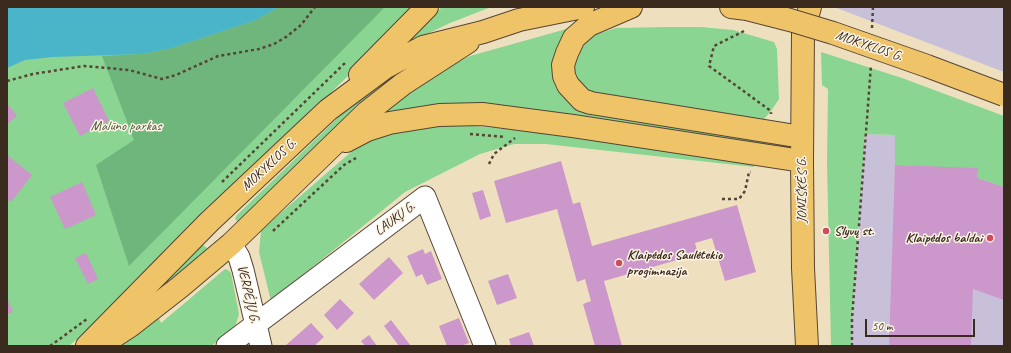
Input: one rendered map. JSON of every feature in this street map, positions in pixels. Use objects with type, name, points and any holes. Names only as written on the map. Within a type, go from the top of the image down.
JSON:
[{"type":"main road","points":[[328,110],[372,61],[427,7]]},
{"type":"main road","name":"MOKYKLOS G.","points":[[86,346],[209,222],[328,110],[386,67],[423,47],[483,32],[519,20],[583,7]]},
{"type":"main road","points":[[631,7],[589,24],[574,38],[566,53],[563,65],[564,76],[568,85],[582,100],[592,103],[802,137]]},
{"type":"main road","name":"JONIŠKĖS G.","points":[[794,7],[803,33]]},
{"type":"main road","name":"JONIŠKĖS G.","points":[[807,346],[803,268],[802,137],[803,33],[810,7]]},
{"type":"main road","name":"MOKYKLOS G.","points":[[739,8],[790,20],[832,33],[928,66],[1004,95]]},
{"type":"main road","name":"MOKYKLOS G.","points":[[100,346],[130,326],[180,287],[231,244],[366,113],[403,84],[483,32]]},
{"type":"main road","points":[[326,152],[367,130],[389,123],[440,115],[482,114],[573,126],[802,161]]},
{"type":"main road","points":[[209,222],[231,244]]},
{"type":"street","name":"LAUKŲ G.","points":[[255,325],[425,197],[485,346]]},
{"type":"street","name":"VERPĖJŲ G.","points":[[231,244],[239,257],[243,270],[261,346]]},
{"type":"street","points":[[227,346],[255,325]]},
{"type":"path","points":[[7,81],[33,74],[84,66],[129,70],[162,79],[176,75],[218,56],[258,49],[274,44],[301,25],[315,7]]},
{"type":"path","points":[[872,30],[873,7]]},
{"type":"path","points":[[709,66],[714,46],[744,31]]},
{"type":"path","points":[[852,346],[852,319],[871,60]]},
{"type":"path","points":[[464,133],[520,138]]},
{"type":"path","points":[[489,164],[494,154],[515,138]]},
{"type":"path","points":[[271,233],[344,165],[361,154]]},
{"type":"path","points":[[722,199],[739,199],[745,191],[749,172],[755,171]]},
{"type":"shaded area","points":[[834,7],[1004,7],[1004,72]]},
{"type":"shaded area","points":[[865,134],[896,135],[895,165],[978,168],[1004,187],[1004,346],[852,346],[852,319]]},
{"type":"green space","name":"Malūno parkas","points":[[7,7],[418,7],[107,313],[69,346],[7,346]]},
{"type":"green space","points":[[279,7],[385,7],[129,266],[96,165],[134,140],[102,56],[142,54],[172,48],[256,20]]},
{"type":"green space","points":[[442,7],[491,7],[450,23],[408,43],[421,27]]},
{"type":"green space","points":[[701,27],[733,30],[774,42],[777,49],[779,99],[764,119],[595,98],[574,80],[572,59],[575,50],[594,35],[616,28]]},
{"type":"green space","points":[[570,28],[561,40],[555,54],[562,89],[768,139],[767,144],[549,115],[383,116],[382,109],[429,77],[470,56]]},
{"type":"green space","points":[[821,52],[902,78],[1004,116],[1004,187],[977,178],[978,169],[895,165],[895,135],[865,134],[852,319],[852,346],[831,346],[827,163],[828,89],[822,85]]},
{"type":"green space","points":[[414,65],[377,89],[238,222],[235,219],[237,215],[348,108],[388,76]]},
{"type":"green space","points":[[446,123],[515,130],[752,161],[754,167],[546,144],[514,144],[480,154],[405,192],[271,301],[259,252],[261,230],[366,139]]},
{"type":"green space","points":[[200,243],[207,248],[207,251],[142,307],[138,304]]},
{"type":"green space","points":[[225,269],[231,273],[239,314],[234,330],[211,346],[121,346],[158,316],[161,323]]},
{"type":"water","points":[[7,7],[279,7],[256,20],[172,48],[142,54],[52,57],[25,60],[7,68]]},
{"type":"building","points":[[93,88],[109,121],[80,136],[63,103]]},
{"type":"building","points":[[7,103],[17,116],[7,124]]},
{"type":"building","points":[[7,155],[32,175],[11,202],[7,199]]},
{"type":"building","name":"Klaipėdos Saulėtekio progimnazija","points":[[561,161],[573,204],[580,202],[592,246],[737,205],[756,272],[725,281],[712,238],[695,243],[698,254],[604,281],[622,346],[595,346],[583,304],[591,301],[585,279],[577,282],[557,209],[506,223],[494,181]]},
{"type":"building","points":[[895,165],[978,168],[977,178],[1004,187],[1004,300],[973,289],[971,346],[889,346]]},
{"type":"building","points":[[82,182],[96,215],[65,229],[50,197]]},
{"type":"building","points":[[483,190],[491,216],[480,220],[472,193]]},
{"type":"building","points":[[423,249],[425,254],[431,251],[442,279],[427,285],[422,274],[416,277],[407,256]]},
{"type":"building","points":[[86,253],[98,279],[88,284],[75,258]]},
{"type":"building","points":[[389,257],[403,273],[374,300],[359,284]]},
{"type":"building","points":[[508,274],[517,298],[497,305],[488,281]]},
{"type":"building","points":[[7,298],[13,312],[7,314]]},
{"type":"building","points":[[340,299],[354,313],[337,330],[324,315]]},
{"type":"building","points":[[459,318],[469,343],[461,346],[447,346],[439,326]]},
{"type":"building","points":[[391,320],[411,346],[399,346],[384,326]]},
{"type":"building","points":[[311,323],[324,337],[314,346],[286,345]]},
{"type":"building","points":[[529,332],[534,346],[511,346],[509,339]]},
{"type":"building","points":[[369,335],[377,346],[365,346],[361,341]]},
{"type":"place","name":"Slyvų st.","points":[[826,231]]},
{"type":"place","name":"Klaipėdos baldai","points":[[990,238]]},
{"type":"place","name":"Klaipėdos Saulėtekio progimnazija","points":[[619,263]]}]
